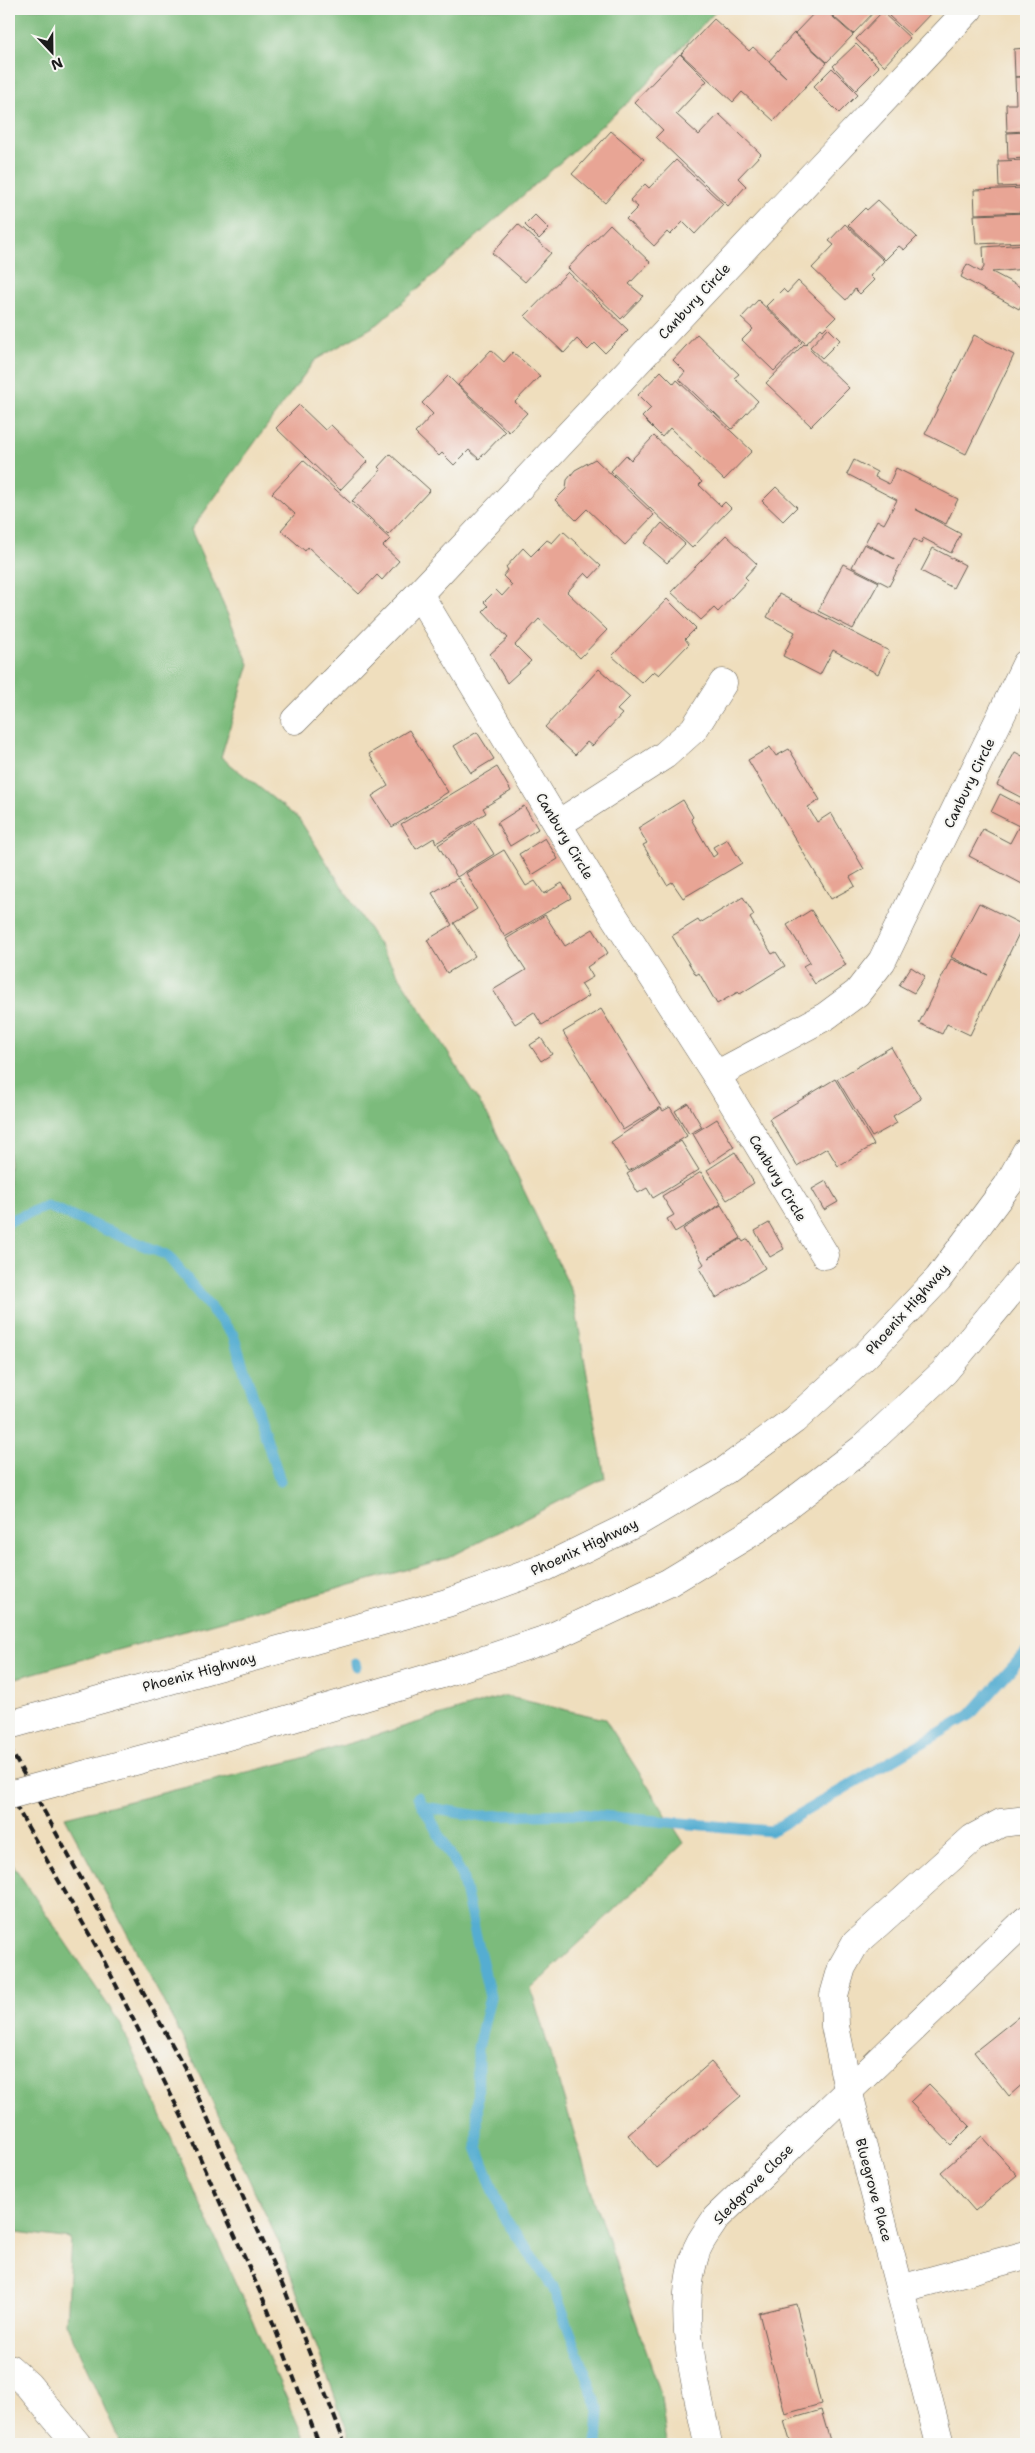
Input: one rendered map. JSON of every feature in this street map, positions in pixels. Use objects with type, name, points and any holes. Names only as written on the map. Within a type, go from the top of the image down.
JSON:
[{"type":"street","name":"Canbury Circle","points":[[295,720],[419,594],[969,9]]},
{"type":"street","name":"Canbury Circle","points":[[419,594],[558,824],[716,1075],[824,1255]]},
{"type":"street","name":"Canbury Circle","points":[[716,1075],[826,1016],[857,993],[882,961],[1026,664]]},
{"type":"street","points":[[558,824],[665,755],[694,729],[723,683]]},
{"type":"street","name":"Phoenix Highway","points":[[9,1725],[447,1603],[544,1568],[638,1522],[726,1470],[794,1420],[865,1356],[938,1279],[1008,1185],[1026,1152]]},
{"type":"street","points":[[9,1795],[276,1723],[442,1674],[550,1638],[668,1583],[757,1528],[863,1448],[944,1372],[1026,1273]]},
{"type":"street","points":[[848,2090],[835,2026],[834,1995],[842,1967],[855,1944],[973,1838],[1001,1823],[1026,1820]]},
{"type":"street","name":"Sledgrove Close","points":[[708,2444],[690,2355],[687,2324],[689,2286],[695,2254],[716,2218],[1026,1920]]},
{"type":"street","name":"Bluegrove Place","points":[[848,2090],[940,2444]]},
{"type":"street","points":[[900,2289],[1026,2255]]},
{"type":"street","points":[[9,2368],[28,2385],[77,2444]]},
{"type":"green space","points":[[9,9],[718,9],[635,96],[378,324],[315,360],[191,530],[249,664],[221,757],[299,819],[490,1119],[573,1294],[605,1478],[448,1558],[9,1680]]},
{"type":"green space","points":[[504,1696],[605,1719],[684,1843],[531,1989],[595,2203],[660,2391],[667,2444],[352,2444],[279,2243],[180,2033],[65,1817],[292,1761]]},
{"type":"green space","points":[[9,1859],[120,2023],[307,2444],[121,2444],[66,2323],[71,2239],[9,2231]]},
{"type":"building","points":[[818,9],[824,9],[853,35],[827,62],[795,33]]},
{"type":"building","points":[[825,9],[877,9],[853,34]]},
{"type":"building","points":[[897,9],[935,9],[910,35],[889,16]]},
{"type":"building","points":[[882,12],[910,38],[884,66],[856,39]]},
{"type":"building","points":[[714,19],[749,51],[753,47],[786,77],[769,61],[794,33],[827,63],[774,121],[742,92],[733,102],[681,54]]},
{"type":"building","points":[[856,44],[879,67],[856,90],[833,66]]},
{"type":"building","points":[[1026,48],[1026,76],[1015,77],[1014,49]]},
{"type":"building","points":[[680,54],[707,81],[676,114],[699,135],[719,114],[761,154],[738,178],[746,186],[728,206],[656,137],[663,130],[634,102]]},
{"type":"building","points":[[832,68],[858,94],[839,113],[813,87]]},
{"type":"building","points":[[1015,77],[1026,77],[1026,131],[1007,132],[1006,104],[1016,104]]},
{"type":"building","points":[[611,131],[644,159],[605,203],[572,174]]},
{"type":"building","points":[[1026,132],[1026,158],[1008,159],[1007,133]]},
{"type":"building","points":[[676,160],[723,204],[695,234],[683,222],[670,235],[667,232],[654,246],[626,219],[638,207],[630,200],[645,184],[649,188]]},
{"type":"building","points":[[1026,160],[1026,186],[999,187],[998,161]]},
{"type":"building","points":[[1026,188],[1026,212],[975,214],[974,190]]},
{"type":"building","points":[[878,200],[917,237],[904,250],[899,246],[885,260],[848,225],[865,208],[867,210]]},
{"type":"building","points":[[1026,213],[1026,242],[976,244],[974,215]]},
{"type":"building","points":[[535,215],[549,229],[539,239],[525,225]]},
{"type":"building","points":[[518,224],[551,253],[525,282],[492,253]]},
{"type":"building","points":[[610,224],[650,262],[629,284],[643,296],[621,319],[568,268]]},
{"type":"building","points":[[845,224],[884,261],[870,276],[874,280],[860,294],[855,289],[846,300],[812,268],[834,245],[829,241]]},
{"type":"building","points":[[1026,244],[1026,269],[992,272],[1026,290],[1026,296],[1019,309],[961,277],[967,264],[981,272],[984,267],[983,247]]},
{"type":"building","points":[[568,272],[628,330],[605,353],[595,343],[588,350],[577,339],[564,353],[525,316]]},
{"type":"building","points":[[798,281],[836,317],[823,330],[821,328],[806,344],[766,306],[783,289],[787,293]]},
{"type":"building","points":[[758,300],[802,342],[774,371],[742,340],[753,329],[741,318]]},
{"type":"building","points":[[828,328],[840,340],[822,358],[810,347]]},
{"type":"building","points":[[697,334],[739,374],[734,378],[758,401],[732,429],[679,379],[685,372],[673,360]]},
{"type":"building","points":[[974,335],[1014,355],[966,454],[925,434]]},
{"type":"building","points":[[804,344],[849,388],[811,426],[766,383]]},
{"type":"building","points":[[491,350],[504,362],[513,352],[540,376],[515,402],[527,413],[509,432],[458,385]]},
{"type":"building","points":[[661,371],[674,384],[677,380],[752,451],[724,480],[670,428],[662,437],[642,417],[651,408],[638,395]]},
{"type":"building","points":[[448,376],[505,432],[479,459],[469,450],[454,465],[442,453],[439,456],[415,433],[433,414],[422,403]]},
{"type":"building","points":[[299,405],[325,430],[331,425],[368,461],[340,490],[276,428]]},
{"type":"building","points":[[654,436],[702,482],[699,485],[721,506],[725,502],[731,508],[692,548],[611,471],[626,455],[631,460]]},
{"type":"building","points":[[390,454],[430,490],[388,535],[352,501],[381,470],[378,467]]},
{"type":"building","points":[[595,459],[654,515],[625,545],[587,509],[576,520],[555,500],[566,489],[567,480],[575,470]]},
{"type":"building","points":[[303,460],[390,539],[383,546],[399,561],[382,580],[377,575],[359,594],[308,547],[305,551],[281,530],[295,514],[272,493]]},
{"type":"building","points":[[854,460],[877,472],[875,477],[889,484],[896,468],[958,499],[946,524],[915,509],[961,534],[951,553],[923,538],[921,543],[914,539],[889,586],[852,567],[864,544],[895,559],[865,543],[877,520],[884,524],[897,500],[847,474]]},
{"type":"building","points":[[776,487],[797,507],[783,521],[762,501]]},
{"type":"building","points":[[662,523],[685,544],[667,563],[644,543]]},
{"type":"building","points":[[563,531],[601,566],[590,578],[585,573],[567,592],[607,630],[580,658],[539,619],[515,645],[531,661],[507,683],[490,654],[508,638],[483,611],[488,606],[484,602],[496,590],[502,596],[512,585],[503,576],[508,570],[506,567],[523,548],[531,556],[547,540],[552,543]]},
{"type":"building","points":[[726,535],[757,564],[745,577],[748,580],[718,612],[714,608],[701,620],[671,592]]},
{"type":"building","points":[[933,548],[965,565],[953,588],[921,571]]},
{"type":"building","points":[[843,564],[879,582],[853,629],[818,611]]},
{"type":"building","points":[[779,594],[889,651],[878,674],[833,650],[820,675],[783,656],[795,632],[767,617]]},
{"type":"building","points":[[667,599],[696,628],[685,639],[689,644],[659,675],[654,671],[642,683],[612,656]]},
{"type":"building","points":[[599,669],[630,697],[617,710],[622,714],[592,746],[587,742],[575,755],[545,727]]},
{"type":"building","points":[[409,730],[448,792],[392,827],[372,796],[388,786],[369,754]]},
{"type":"building","points":[[477,732],[494,759],[471,773],[454,746]]},
{"type":"building","points":[[770,747],[776,756],[789,749],[820,800],[808,807],[817,822],[831,813],[864,869],[850,877],[855,886],[831,899],[748,760]]},
{"type":"building","points":[[1015,752],[1026,758],[1026,800],[997,785]]},
{"type":"building","points":[[497,767],[511,791],[483,808],[486,813],[436,843],[434,838],[416,849],[401,824]]},
{"type":"building","points":[[1000,794],[1026,808],[1026,886],[969,856],[983,829],[1010,843],[1019,826],[991,812]]},
{"type":"building","points":[[683,800],[693,817],[691,819],[713,857],[717,854],[713,847],[727,839],[742,863],[683,898],[672,882],[667,885],[643,845],[647,843],[638,828]]},
{"type":"building","points":[[524,806],[538,829],[510,846],[497,823]]},
{"type":"building","points":[[474,822],[494,854],[457,877],[438,845]]},
{"type":"building","points":[[545,838],[558,859],[532,875],[519,854]]},
{"type":"building","points":[[504,850],[526,886],[535,881],[544,894],[562,883],[571,898],[505,937],[466,873]]},
{"type":"building","points":[[458,878],[477,909],[454,923],[475,956],[447,973],[427,940],[452,925],[432,893]]},
{"type":"building","points":[[743,897],[754,915],[750,918],[772,954],[776,952],[785,966],[740,994],[738,992],[717,1004],[699,973],[696,975],[672,936],[698,920],[700,923]]},
{"type":"building","points":[[979,903],[1023,925],[970,1035],[947,1024],[942,1034],[919,1023],[951,959],[988,975],[951,957]]},
{"type":"building","points":[[811,910],[846,965],[815,984],[803,966],[810,962],[787,925]]},
{"type":"building","points":[[545,915],[565,946],[593,929],[608,953],[587,967],[593,977],[581,984],[589,996],[542,1025],[534,1012],[515,1024],[493,990],[526,970],[506,939]]},
{"type":"building","points":[[911,967],[925,976],[914,993],[899,985]]},
{"type":"building","points":[[601,1009],[661,1107],[623,1130],[563,1032]]},
{"type":"building","points":[[541,1038],[552,1054],[541,1061],[530,1045]]},
{"type":"building","points":[[891,1047],[921,1099],[893,1116],[897,1123],[872,1137],[837,1079]]},
{"type":"building","points":[[835,1079],[874,1145],[838,1166],[827,1148],[797,1166],[769,1119]]},
{"type":"building","points":[[688,1103],[702,1127],[689,1134],[675,1111]]},
{"type":"building","points":[[670,1107],[687,1136],[629,1171],[611,1142],[661,1108],[663,1111]]},
{"type":"building","points":[[717,1119],[734,1147],[710,1163],[693,1134]]},
{"type":"building","points":[[681,1141],[699,1170],[653,1198],[647,1188],[638,1193],[627,1174]]},
{"type":"building","points":[[735,1152],[754,1183],[727,1200],[707,1170]]},
{"type":"building","points":[[701,1172],[721,1204],[675,1232],[667,1219],[674,1215],[662,1196]]},
{"type":"building","points":[[826,1181],[838,1202],[824,1210],[812,1189]]},
{"type":"building","points":[[721,1205],[741,1238],[708,1258],[741,1239],[743,1242],[748,1239],[765,1268],[716,1298],[699,1268],[704,1264],[683,1229]]},
{"type":"building","points":[[769,1223],[784,1249],[770,1257],[755,1231]]},
{"type":"building","points":[[1023,2013],[1026,2017],[1026,2081],[1009,2096],[974,2052]]},
{"type":"building","points":[[711,2062],[741,2096],[656,2168],[628,2135]]},
{"type":"building","points":[[929,2084],[970,2126],[951,2145],[910,2102]]},
{"type":"building","points":[[982,2136],[1017,2175],[975,2211],[941,2172]]},
{"type":"building","points":[[796,2304],[821,2404],[785,2414],[759,2313]]},
{"type":"building","points":[[821,2410],[831,2444],[791,2444],[784,2421]]},
{"type":"waterway","points":[[9,1221],[47,1206],[167,1255],[233,1335],[280,1481]]},
{"type":"waterway","points":[[424,1807],[478,1816],[579,1814],[771,1831],[970,1715],[1026,1652]]},
{"type":"waterway","points":[[418,1797],[462,1876],[490,1997],[478,2048],[477,2147],[503,2216],[553,2287],[599,2410],[597,2444]]},
{"type":"railway","points":[[9,1747],[186,2070],[286,2293],[345,2444]]},
{"type":"railway","points":[[9,1794],[100,1953],[181,2115],[268,2310],[319,2444]]}]
